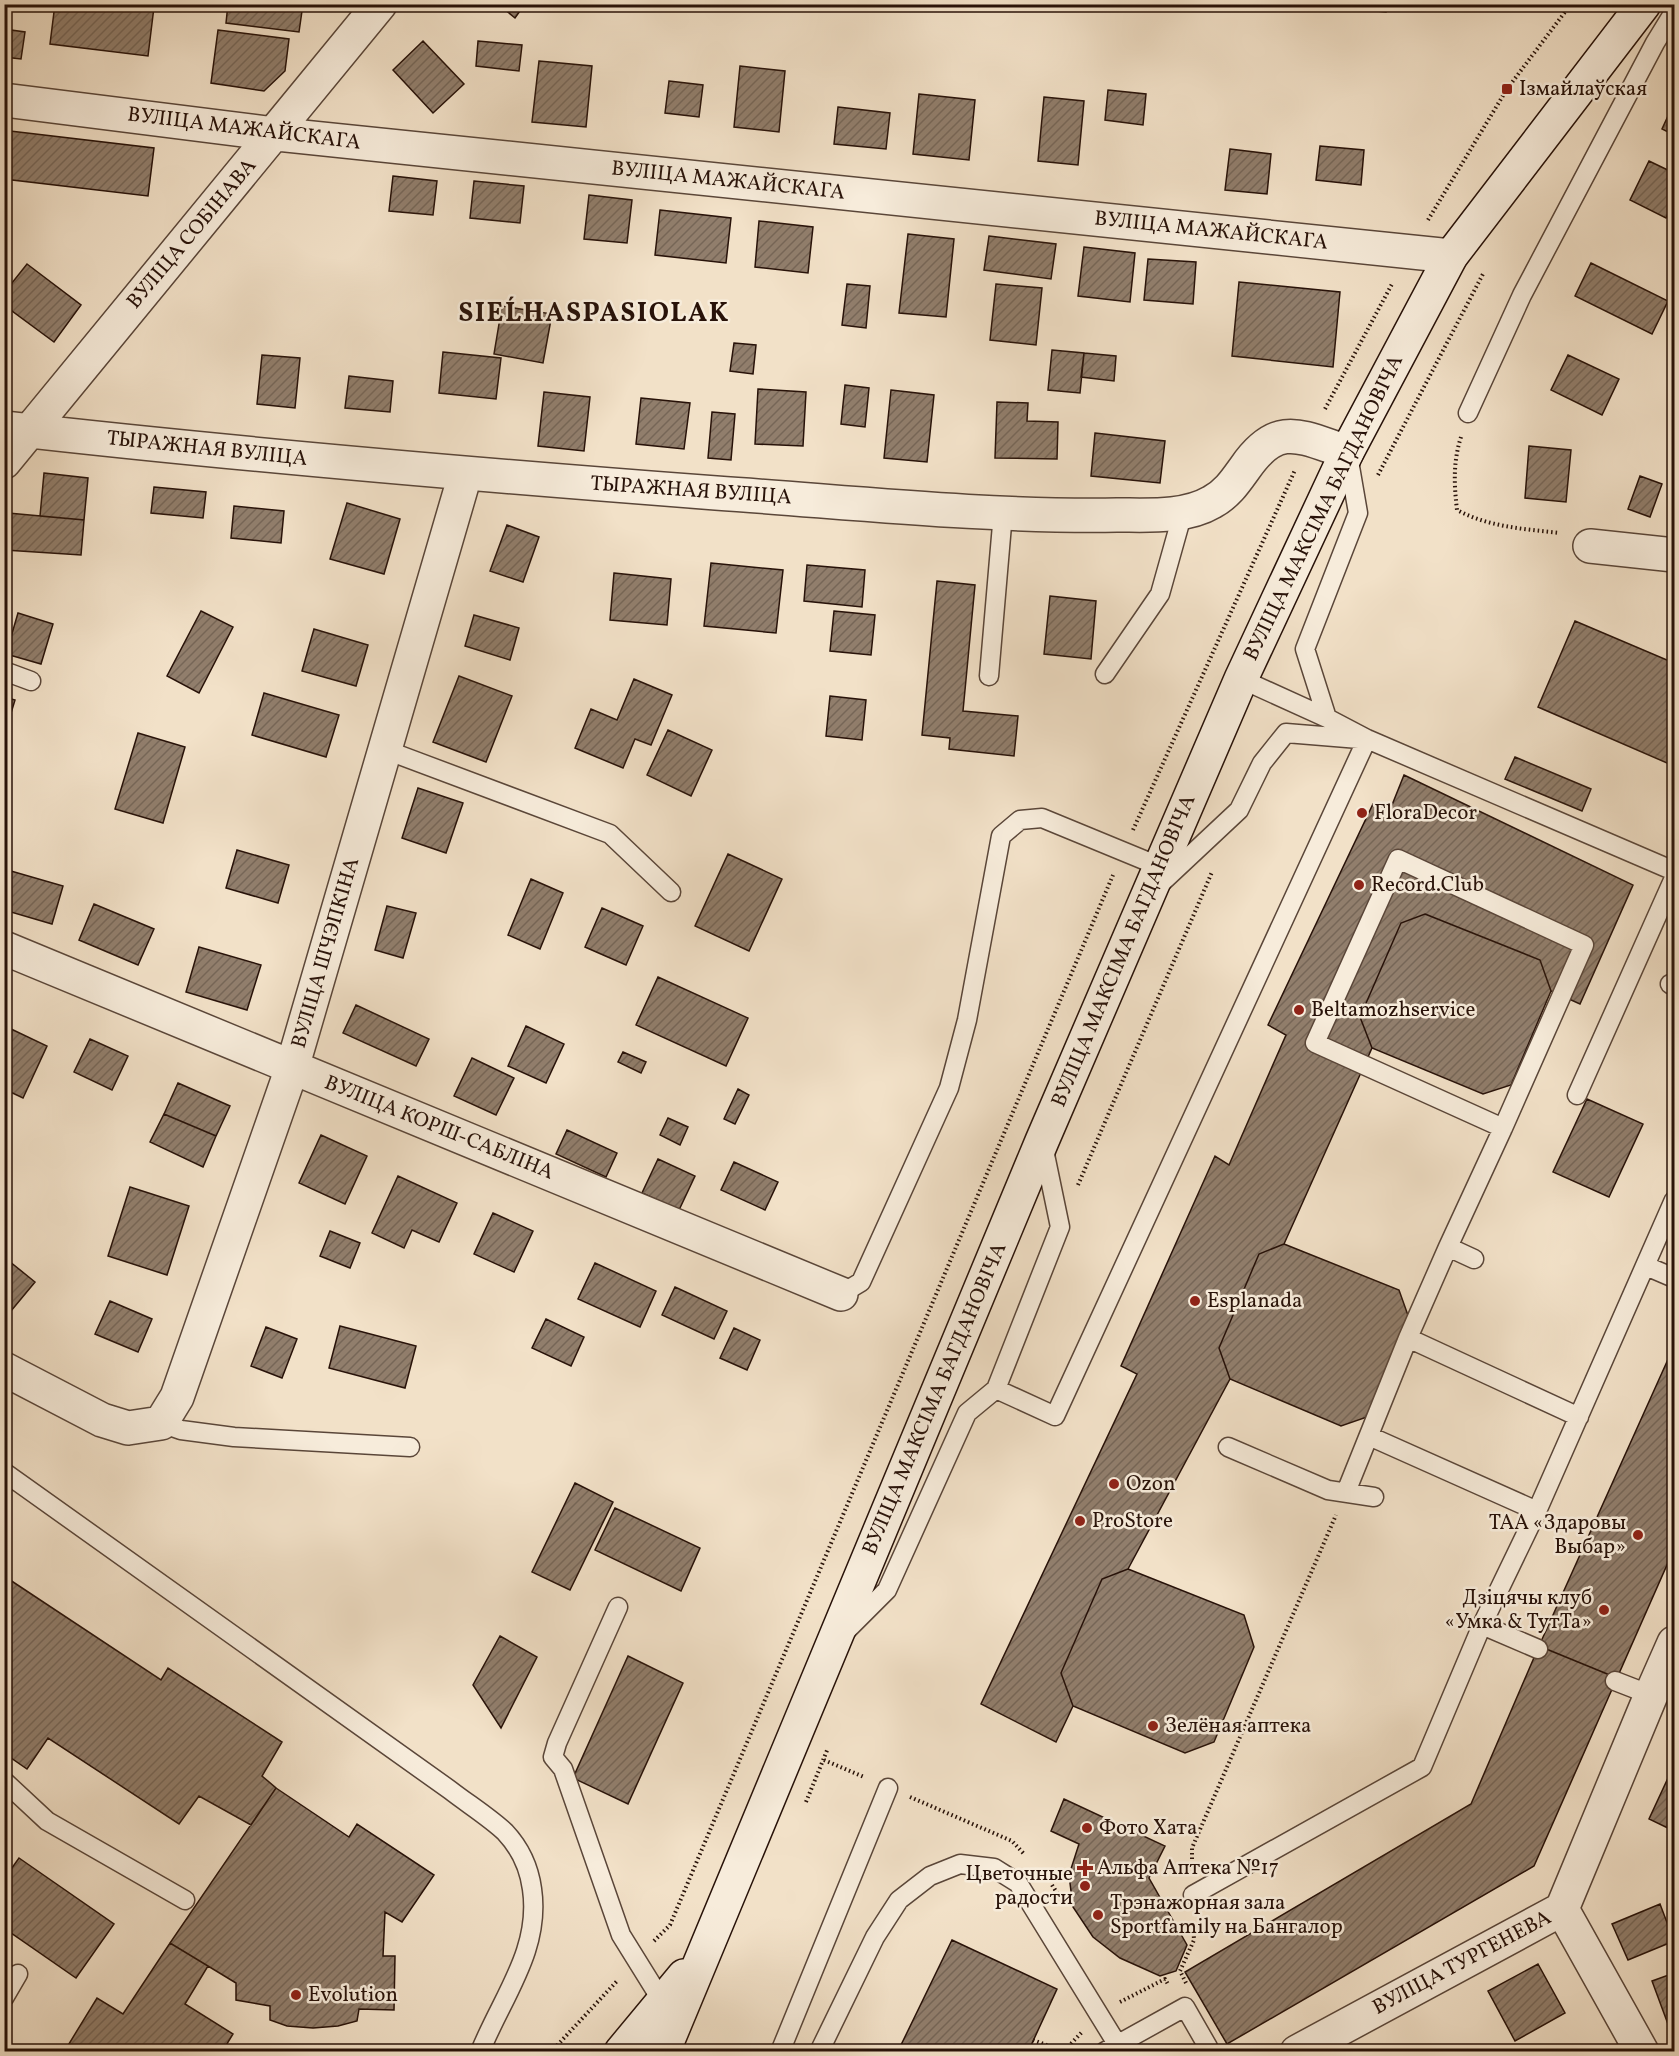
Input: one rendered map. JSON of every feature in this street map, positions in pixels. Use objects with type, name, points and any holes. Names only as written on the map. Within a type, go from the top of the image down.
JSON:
[{"type":"street","name":"ВУЛІЦА СОБІНАВА","points":[[4,462],[17,429],[60,397],[163,267],[380,4]]},
{"type":"street","name":"ВУЛІЦА МАКСІМА БАГДАНОВІЧА","points":[[663,2052],[1042,1141],[1241,679],[1347,452],[1451,256],[1644,4]]},
{"type":"street","name":"ВУЛІЦА МАЖАЙСКАГА","points":[[4,100],[275,134],[1451,256]]},
{"type":"street","name":"ТЫРАЖНАЯ ВУЛІЦА","points":[[17,429],[465,474],[1003,513],[1118,515],[1183,512],[1210,504],[1230,490],[1256,451],[1277,436],[1295,436],[1347,452]]},
{"type":"street","name":"ВУЛІЦА ШЧЭПКІНА","points":[[161,1423],[177,1397],[292,1068],[465,474]]},
{"type":"street","points":[[1590,546],[1674,555]]},
{"type":"street","name":"ВУЛІЦА КОРШ-САБЛІНА","points":[[4,948],[841,1294]]},
{"type":"street","points":[[4,1369],[102,1420],[128,1428],[161,1423]]},
{"type":"street","name":"ВУЛІЦА ТУРГЕНЕВА","points":[[1298,2052],[1562,1909],[1663,1701],[1674,1644]]},
{"type":"street","points":[[1562,1909],[1642,2052]]},
{"type":"street","name":"ВУЛІЦА МАКСІМА БАГДАНОВІЧА","points":[[621,2052],[705,1952]]},
{"type":"lane","points":[[1468,414],[1522,295],[1655,43],[1674,12]]},
{"type":"lane","points":[[1327,718],[1305,649],[1358,513],[1347,452]]},
{"type":"lane","points":[[1105,674],[1160,594],[1183,512]]},
{"type":"lane","points":[[989,676],[1003,513]]},
{"type":"lane","points":[[4,671],[31,681]]},
{"type":"lane","points":[[1241,679],[1367,739],[1674,872]]},
{"type":"lane","points":[[841,1294],[861,1282],[950,1088],[967,1020],[1001,836],[1020,819],[1042,818],[1155,881],[1239,810],[1262,763],[1286,733],[1367,739]]},
{"type":"lane","points":[[996,1389],[1055,1416],[1367,739]]},
{"type":"lane","points":[[386,750],[610,834],[671,892]]},
{"type":"lane","points":[[1346,1492],[1408,1338],[1503,1128],[1584,945],[1398,860],[1315,1042],[1503,1128]]},
{"type":"lane","points":[[1577,1095],[1674,878]]},
{"type":"lane","points":[[834,1642],[887,1590],[967,1413],[996,1389],[1060,1227],[1042,1141]]},
{"type":"lane","points":[[1192,1894],[1422,1767],[1482,1625],[1537,1511],[1674,1200]]},
{"type":"lane","points":[[1448,1247],[1474,1259]]},
{"type":"lane","points":[[1646,1266],[1674,1278]]},
{"type":"lane","points":[[1408,1338],[1579,1417]]},
{"type":"lane","points":[[161,1423],[181,1430],[234,1437],[410,1447]]},
{"type":"lane","points":[[1369,1436],[1537,1511]]},
{"type":"lane","points":[[1228,1447],[1328,1490],[1374,1497]]},
{"type":"lane","points":[[4,1472],[450,1790],[504,1832],[520,1851],[531,1877],[535,1909],[530,1942],[508,1996],[480,2052]]},
{"type":"lane","points":[[618,1607],[557,1743],[554,1757],[563,1769],[621,1935],[662,2001]]},
{"type":"lane","points":[[1482,1625],[1538,1649]]},
{"type":"lane","points":[[1615,1681],[1663,1701]]},
{"type":"lane","points":[[4,1781],[47,1821],[185,1900]]},
{"type":"lane","points":[[780,2052],[888,1788]]},
{"type":"lane","points":[[819,2052],[875,1937],[899,1900],[930,1876],[960,1864],[994,1868],[1018,1883],[1099,2013],[1114,2049],[1185,2007],[1208,2047]]},
{"type":"lane","points":[[4,1998],[18,1974]]},
{"type":"path","points":[[1358,513],[1483,272],[1491,262]]},
{"type":"path","points":[[1468,414],[1455,456],[1454,489],[1457,510],[1475,520],[1508,527],[1571,534],[1590,546]]},
{"type":"path","points":[[1060,1227],[1216,865]]},
{"type":"path","points":[[1189,1987],[1180,1971],[1194,1940],[1192,1848],[1346,1492]]},
{"type":"path","points":[[1033,2040],[1056,2049],[1066,2049],[1099,2013],[1166,1979]]},
{"type":"path","points":[[1046,2052],[1048,2046]]},
{"type":"building","points":[[55,4],[133,4],[154,7],[148,56],[50,44]]},
{"type":"building","points":[[228,4],[303,4],[299,32],[226,23]]},
{"type":"building","points":[[498,4],[525,4],[515,18]]},
{"type":"building","points":[[1335,4],[1387,4],[1386,12],[1334,7]]},
{"type":"building","points":[[4,29],[25,32],[21,59],[4,57]]},
{"type":"building","points":[[218,30],[289,39],[285,71],[264,91],[211,83]]},
{"type":"building","points":[[423,41],[464,84],[433,113],[393,70]]},
{"type":"building","points":[[478,41],[522,45],[519,71],[476,66]]},
{"type":"building","points":[[539,61],[592,66],[586,127],[532,122]]},
{"type":"building","points":[[740,66],[785,71],[779,132],[734,127]]},
{"type":"building","points":[[669,81],[703,85],[699,117],[665,113]]},
{"type":"building","points":[[1108,90],[1146,94],[1143,125],[1105,120]]},
{"type":"building","points":[[919,94],[975,100],[969,160],[913,154]]},
{"type":"building","points":[[1044,97],[1084,101],[1078,165],[1038,161]]},
{"type":"building","points":[[1674,103],[1674,135],[1662,129]]},
{"type":"building","points":[[838,107],[890,113],[886,149],[834,144]]},
{"type":"building","points":[[10,131],[154,148],[148,196],[4,179]]},
{"type":"building","points":[[1320,146],[1364,150],[1361,185],[1316,180]]},
{"type":"building","points":[[1230,149],[1271,154],[1267,194],[1225,190]]},
{"type":"building","points":[[1649,161],[1674,173],[1674,201],[1666,218],[1630,200]]},
{"type":"building","points":[[393,176],[437,181],[433,215],[389,211]]},
{"type":"building","points":[[474,181],[524,186],[520,223],[470,218]]},
{"type":"building","points":[[589,195],[632,200],[627,243],[584,239]]},
{"type":"building","points":[[660,210],[731,218],[726,263],[655,255]]},
{"type":"building","points":[[759,221],[813,227],[808,273],[755,267]]},
{"type":"building","points":[[908,234],[954,239],[946,317],[899,313]]},
{"type":"building","points":[[989,236],[1056,244],[1051,279],[984,270]]},
{"type":"building","points":[[1084,247],[1135,253],[1130,302],[1078,296]]},
{"type":"building","points":[[1148,259],[1196,262],[1193,304],[1144,300]]},
{"type":"building","points":[[1591,263],[1668,301],[1652,334],[1575,296]]},
{"type":"building","points":[[27,264],[81,305],[54,342],[4,305],[4,293]]},
{"type":"building","points":[[1239,282],[1340,292],[1333,367],[1232,356]]},
{"type":"building","points":[[847,284],[870,286],[866,328],[842,325]]},
{"type":"building","points":[[996,284],[1042,288],[1036,345],[990,340]]},
{"type":"building","points":[[502,306],[552,314],[543,363],[494,354]]},
{"type":"building","points":[[734,343],[756,345],[753,374],[730,371]]},
{"type":"building","points":[[1052,350],[1084,353],[1080,393],[1048,390]]},
{"type":"building","points":[[443,352],[501,358],[496,399],[439,393]]},
{"type":"building","points":[[1084,353],[1116,356],[1114,381],[1081,377]]},
{"type":"building","points":[[262,355],[300,358],[295,408],[257,404]]},
{"type":"building","points":[[1568,355],[1619,379],[1602,415],[1551,390]]},
{"type":"building","points":[[349,376],[393,381],[390,412],[345,408]]},
{"type":"building","points":[[845,385],[869,388],[865,427],[841,424]]},
{"type":"building","points":[[758,389],[806,392],[803,446],[755,444]]},
{"type":"building","points":[[891,390],[934,395],[927,462],[884,458]]},
{"type":"building","points":[[544,392],[590,397],[584,451],[538,446]]},
{"type":"building","points":[[641,398],[690,403],[684,449],[636,444]]},
{"type":"building","points":[[997,402],[1028,403],[1027,421],[1058,422],[1057,459],[995,458]]},
{"type":"building","points":[[712,412],[735,414],[731,460],[708,458]]},
{"type":"building","points":[[1095,433],[1165,441],[1160,483],[1091,476]]},
{"type":"building","points":[[1529,446],[1571,450],[1566,502],[1525,498]]},
{"type":"building","points":[[44,473],[88,478],[84,520],[40,516]]},
{"type":"building","points":[[1640,476],[1662,484],[1650,517],[1628,509]]},
{"type":"building","points":[[154,487],[206,492],[203,518],[151,513]]},
{"type":"building","points":[[347,503],[400,519],[384,574],[330,559]]},
{"type":"building","points":[[234,506],[284,511],[281,543],[231,538]]},
{"type":"building","points":[[8,513],[84,520],[81,555],[5,550]]},
{"type":"building","points":[[507,525],[539,537],[523,582],[490,571]]},
{"type":"building","points":[[711,563],[783,570],[776,633],[704,626]]},
{"type":"building","points":[[807,565],[865,570],[862,607],[804,601]]},
{"type":"building","points":[[614,573],[671,579],[667,625],[610,620]]},
{"type":"building","points":[[937,581],[975,585],[963,711],[1018,716],[1014,756],[949,749],[950,738],[922,735]]},
{"type":"building","points":[[1050,596],[1096,601],[1091,659],[1044,654]]},
{"type":"building","points":[[201,611],[233,627],[199,693],[167,676]]},
{"type":"building","points":[[834,611],[875,615],[871,655],[830,651]]},
{"type":"building","points":[[18,613],[53,624],[41,664],[6,654]]},
{"type":"building","points":[[474,615],[519,628],[510,660],[465,646]]},
{"type":"building","points":[[1575,621],[1674,663],[1674,766],[1538,707]]},
{"type":"building","points":[[314,629],[368,645],[356,686],[302,671]]},
{"type":"building","points":[[459,676],[512,696],[486,762],[433,742]]},
{"type":"building","points":[[634,679],[672,695],[651,745],[635,739],[623,768],[575,748],[591,709],[617,720]]},
{"type":"building","points":[[264,693],[339,715],[326,757],[252,735]]},
{"type":"building","points":[[830,696],[866,700],[862,740],[826,736]]},
{"type":"building","points":[[4,697],[15,700],[4,736]]},
{"type":"building","points":[[668,730],[712,750],[691,796],[647,775]]},
{"type":"building","points":[[138,733],[185,747],[163,823],[115,809]]},
{"type":"building","points":[[1515,757],[1591,789],[1582,811],[1505,779]]},
{"type":"building","name":"Esplanada","points":[[1404,775],[1633,885],[1580,1004],[1551,991],[1540,960],[1425,914],[1401,923],[1360,1017],[1372,1048],[1284,1244],[1259,1254],[1219,1348],[1230,1379],[1128,1569],[1102,1579],[1061,1673],[1073,1706],[1056,1742],[981,1704],[1137,1374],[1121,1366],[1215,1156],[1229,1165],[1286,1035],[1268,1025],[1373,804],[1390,810]]},
{"type":"building","points":[[418,788],[463,803],[446,853],[402,838]]},
{"type":"building","points":[[237,850],[289,865],[278,903],[226,888]]},
{"type":"building","points":[[728,854],[782,879],[749,951],[695,926]]},
{"type":"building","points":[[4,869],[63,886],[52,924],[4,910]]},
{"type":"building","points":[[531,879],[563,893],[540,949],[508,935]]},
{"type":"building","points":[[94,904],[154,929],[138,965],[79,940]]},
{"type":"building","points":[[387,906],[416,913],[403,958],[375,950]]},
{"type":"building","points":[[602,908],[643,926],[626,965],[585,947]]},
{"type":"building","points":[[1425,914],[1540,960],[1551,991],[1511,1085],[1483,1094],[1372,1048],[1360,1017],[1401,923]]},
{"type":"building","points":[[199,947],[261,965],[247,1010],[186,992]]},
{"type":"building","points":[[658,977],[748,1018],[726,1066],[636,1025]]},
{"type":"building","points":[[356,1005],[429,1039],[416,1066],[343,1033]]},
{"type":"building","points":[[526,1026],[564,1044],[546,1083],[508,1066]]},
{"type":"building","points":[[9,1028],[47,1046],[23,1098],[4,1089],[4,1037]]},
{"type":"building","points":[[90,1039],[128,1056],[112,1090],[74,1072]]},
{"type":"building","points":[[623,1052],[646,1062],[641,1073],[618,1062]]},
{"type":"building","points":[[472,1058],[514,1078],[496,1115],[454,1096]]},
{"type":"building","points":[[178,1083],[230,1106],[216,1136],[164,1114]]},
{"type":"building","points":[[738,1089],[749,1095],[735,1124],[724,1119]]},
{"type":"building","points":[[1587,1099],[1643,1124],[1609,1197],[1553,1172]]},
{"type":"building","points":[[164,1114],[216,1136],[203,1167],[150,1142]]},
{"type":"building","points":[[668,1118],[688,1127],[680,1145],[660,1135]]},
{"type":"building","points":[[567,1130],[617,1153],[606,1177],[556,1154]]},
{"type":"building","points":[[321,1135],[367,1156],[345,1204],[299,1183]]},
{"type":"building","points":[[658,1159],[695,1176],[679,1210],[642,1193]]},
{"type":"building","points":[[734,1162],[778,1182],[765,1210],[721,1190]]},
{"type":"building","points":[[398,1176],[457,1203],[439,1242],[412,1230],[404,1248],[372,1233]]},
{"type":"building","points":[[130,1187],[189,1206],[167,1275],[108,1256]]},
{"type":"building","points":[[493,1213],[533,1231],[514,1272],[474,1254]]},
{"type":"building","points":[[330,1231],[360,1243],[350,1268],[320,1256]]},
{"type":"building","points":[[1284,1244],[1399,1290],[1410,1321],[1370,1416],[1341,1426],[1230,1379],[1219,1348],[1259,1254]]},
{"type":"building","points":[[4,1257],[35,1282],[11,1311],[4,1306]]},
{"type":"building","points":[[595,1263],[656,1291],[640,1327],[578,1299]]},
{"type":"building","points":[[675,1287],[727,1311],[714,1339],[662,1315]]},
{"type":"building","points":[[110,1301],[152,1319],[138,1352],[95,1334]]},
{"type":"building","points":[[546,1319],[584,1337],[571,1366],[532,1348]]},
{"type":"building","points":[[340,1326],[416,1346],[405,1388],[329,1368]]},
{"type":"building","points":[[266,1327],[297,1339],[282,1378],[251,1366]]},
{"type":"building","points":[[734,1328],[760,1340],[747,1370],[720,1358]]},
{"type":"building","points":[[1674,1346],[1674,1549],[1617,1678],[1539,1646]]},
{"type":"building","points":[[575,1483],[613,1502],[570,1590],[532,1572]]},
{"type":"building","points":[[615,1508],[700,1548],[681,1591],[595,1550]]},
{"type":"building","points":[[1128,1569],[1244,1615],[1254,1647],[1214,1742],[1185,1753],[1073,1706],[1061,1673],[1102,1579]]},
{"type":"building","points":[[4,1576],[161,1680],[168,1668],[282,1742],[262,1776],[276,1788],[251,1825],[199,1796],[179,1824],[48,1738],[27,1769],[4,1753]]},
{"type":"building","points":[[500,1636],[537,1657],[501,1728],[473,1685]]},
{"type":"building","points":[[1539,1646],[1617,1678],[1534,1866],[1227,2044],[1185,1972],[1471,1804]]},
{"type":"building","points":[[628,1656],[683,1683],[628,1804],[573,1778]]},
{"type":"building","points":[[1668,1778],[1674,1781],[1674,1831],[1649,1819]]},
{"type":"building","points":[[276,1788],[349,1837],[357,1824],[434,1875],[402,1922],[385,1912],[383,1956],[395,1956],[394,2010],[359,2009],[357,2021],[338,2026],[313,2028],[287,2026],[270,2020],[270,2006],[236,2000],[236,1983],[170,1943]]},
{"type":"building","points":[[1064,1799],[1165,1846],[1149,1878],[1187,1945],[1176,1971],[1160,1976],[1120,1958],[1093,1937],[1073,1907],[1069,1875],[1079,1844],[1051,1831]]},
{"type":"building","points":[[19,1858],[114,1924],[76,1978],[4,1928],[4,1879]]},
{"type":"building","points":[[1660,1904],[1674,1941],[1628,1960],[1612,1924]]},
{"type":"building","points":[[952,1940],[1057,1989],[1028,2052],[915,2052],[901,2045]]},
{"type":"building","points":[[170,1943],[208,1966],[185,2004],[233,2034],[222,2052],[64,2052],[97,1998],[123,2014]]},
{"type":"building","points":[[1538,1964],[1565,2013],[1515,2041],[1488,1991]]},
{"type":"building","points":[[1674,1973],[1674,2034],[1672,2035],[1652,1981]]},
{"type":"place","name":"Ізмайлаўская","points":[[1507,89]]},
{"type":"place","name":"FloraDecor","points":[[1362,813]]},
{"type":"place","name":"Record.Club","points":[[1359,885]]},
{"type":"place","name":"Beltamozhservice","points":[[1299,1010]]},
{"type":"place","name":"Esplanada","points":[[1195,1301]]},
{"type":"place","name":"Ozon","points":[[1114,1484]]},
{"type":"place","name":"ProStore","points":[[1080,1521]]},
{"type":"place","name":"ТАА «Здаровы Выбар»","points":[[1638,1535]]},
{"type":"place","name":"Дзіцячы клуб «Умка & ТутТа»","points":[[1604,1610]]},
{"type":"place","name":"Зелёная аптека","points":[[1153,1726]]},
{"type":"place","name":"Фото Хата","points":[[1087,1828]]},
{"type":"place","name":"Альфа Аптека №17","points":[[1085,1868]]},
{"type":"place","name":"Цветочные радости","points":[[1085,1886]]},
{"type":"place","name":"Трэнажорная зала Sportfamily на Бангалор","points":[[1098,1915]]},
{"type":"place","name":"Evolution","points":[[296,1995]]},
{"type":"district","name":"SIEĹHASPASIOLAK","points":[[594,314]]}]
